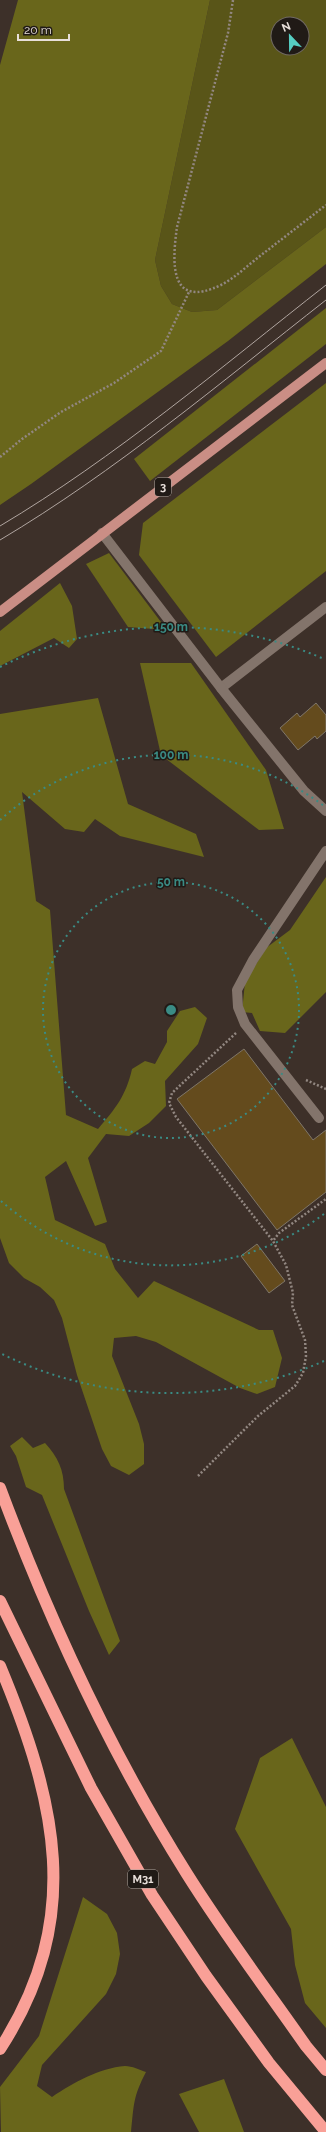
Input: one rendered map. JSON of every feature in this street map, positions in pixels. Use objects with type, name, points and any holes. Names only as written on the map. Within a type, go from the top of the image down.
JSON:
[{"type":"highway","points":[[0,1488],[22,1547],[62,1641],[127,1769],[187,1874],[276,2002],[326,2070]]},
{"type":"highway","name":"M31","points":[[0,1601],[91,1788],[152,1895],[206,1976],[269,2064],[326,2132]]},
{"type":"highway","points":[[0,1666],[23,1721],[36,1764],[50,1822],[54,1879],[53,1909],[43,1958],[25,2007],[0,2049]]},
{"type":"main road","name":"3","points":[[0,612],[326,363]]},
{"type":"street","points":[[102,533],[221,688],[304,791],[326,811]]},
{"type":"street","points":[[221,688],[326,607]]},
{"type":"street","points":[[319,1118],[245,1024],[236,998],[243,977],[253,960],[326,851]]},
{"type":"path","points":[[233,0],[228,33],[177,227],[173,254],[174,272],[180,283],[189,292],[200,293],[222,285],[326,205]]},
{"type":"path","points":[[0,457],[22,438],[61,412],[114,383],[161,351],[189,292]]},
{"type":"path","points":[[198,1476],[258,1416],[295,1386],[303,1372],[306,1356],[305,1340],[292,1306],[293,1293],[286,1265],[273,1241],[176,1117],[169,1103],[172,1093],[236,1032]]},
{"type":"path","points":[[273,1241],[279,1233],[326,1199]]},
{"type":"shaded area","points":[[18,0],[210,0],[155,260],[161,286],[172,304],[192,312],[217,310],[326,227],[326,264],[228,341],[0,505],[0,65]]},
{"type":"shaded area","points":[[210,0],[326,0],[326,227],[217,310],[192,312],[172,304],[161,286],[155,260]]},
{"type":"shaded area","points":[[326,308],[326,344],[150,481],[134,459]]},
{"type":"shaded area","points":[[326,383],[326,571],[216,657],[139,555],[143,523]]},
{"type":"shaded area","points":[[109,553],[167,630],[128,627],[86,564]]},
{"type":"shaded area","points":[[60,583],[72,606],[77,639],[69,648],[54,638],[0,666],[0,631]]},
{"type":"shaded area","points":[[140,663],[191,663],[266,770],[284,829],[259,830],[161,755]]},
{"type":"shaded area","points":[[98,698],[128,804],[196,834],[204,857],[120,836],[95,819],[84,832],[65,829],[22,792],[36,901],[50,910],[66,1115],[98,1129],[110,1115],[123,1095],[130,1079],[132,1069],[145,1061],[155,1064],[167,1042],[167,1031],[180,1011],[195,1007],[207,1018],[198,1044],[165,1081],[166,1106],[149,1123],[129,1136],[106,1134],[88,1158],[107,1222],[95,1226],[66,1161],[45,1177],[55,1220],[105,1244],[115,1269],[138,1298],[154,1281],[259,1330],[273,1330],[282,1358],[275,1387],[257,1394],[240,1388],[156,1342],[136,1336],[114,1338],[112,1356],[139,1424],[144,1444],[144,1464],[129,1475],[111,1466],[102,1449],[77,1375],[62,1318],[54,1300],[40,1287],[24,1278],[9,1263],[0,1238],[0,714]]},
{"type":"shaded area","points":[[326,877],[326,992],[285,1033],[260,1031],[252,1013],[242,1012],[245,982],[266,948],[290,930]]},
{"type":"shaded area","points":[[22,1437],[33,1448],[45,1443],[59,1464],[63,1476],[64,1489],[120,1641],[109,1655],[89,1611],[42,1495],[26,1487],[16,1456],[10,1446]]},
{"type":"shaded area","points":[[292,1738],[326,1807],[326,2028],[305,2003],[295,1965],[291,1929],[235,1829],[260,1758]]},
{"type":"shaded area","points":[[83,1897],[107,1914],[117,1933],[120,1954],[116,1974],[106,1994],[42,2065],[37,2086],[52,2097],[87,2077],[115,2067],[133,2067],[146,2072],[135,2101],[131,2132],[1,2132],[0,2087],[39,2036]]},
{"type":"shaded area","points":[[224,2079],[244,2132],[199,2132],[179,2094]]},
{"type":"building","points":[[316,703],[326,715],[326,731],[317,739],[315,736],[298,750],[280,728],[297,713],[300,717]]},
{"type":"building","points":[[244,1049],[313,1140],[326,1130],[326,1192],[277,1230],[177,1099]]},
{"type":"building","points":[[257,1244],[285,1281],[269,1293],[241,1256]]},
{"type":"tram line","points":[[0,526],[85,471],[167,411],[326,285]]},
{"type":"tram line","points":[[0,540],[43,513],[126,456],[326,300]]}]
